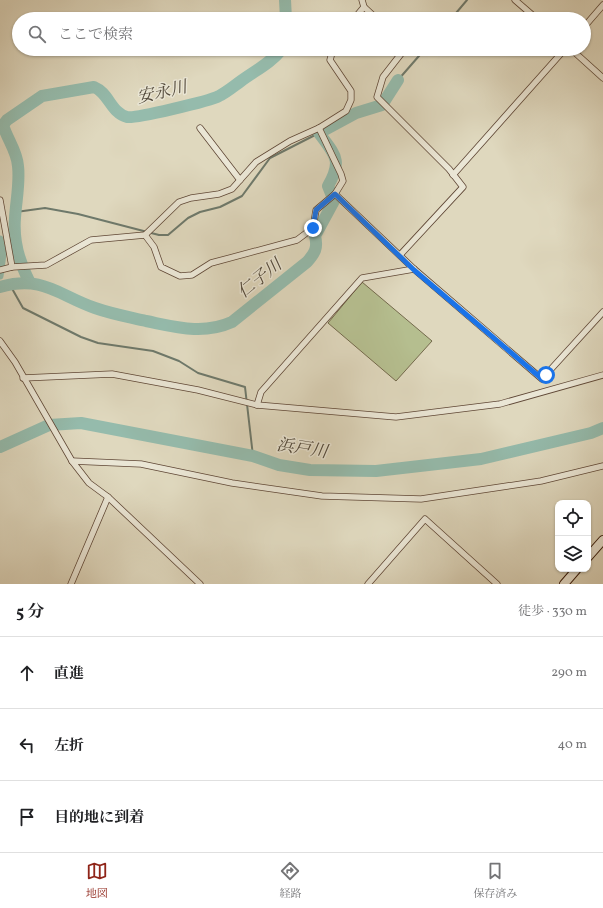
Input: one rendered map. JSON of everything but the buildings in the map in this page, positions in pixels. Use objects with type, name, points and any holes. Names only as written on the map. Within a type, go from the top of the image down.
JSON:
[{"type":"street","points":[[362,0],[364,7],[369,12]]},
{"type":"street","points":[[515,0],[529,12]]},
{"type":"street","points":[[591,19],[603,5]]},
{"type":"street","points":[[360,12],[364,7]]},
{"type":"street","points":[[0,270],[12,267],[46,265],[91,240],[145,235],[179,202],[191,198],[220,194],[232,189],[256,162],[290,141],[319,128],[346,111],[351,100],[351,91],[330,60],[331,56]]},
{"type":"street","points":[[399,56],[383,77],[377,97],[463,187],[400,255]]},
{"type":"street","points":[[453,175],[559,56]]},
{"type":"street","points":[[579,56],[603,78]]},
{"type":"street","points":[[200,128],[240,180]]},
{"type":"street","points":[[145,235],[154,247],[161,267],[180,276],[192,275],[211,263],[297,240],[313,228],[316,210],[335,194],[343,182],[341,174],[319,128]]},
{"type":"street","points":[[335,194],[414,270],[542,379],[603,312]]},
{"type":"street","points":[[0,200],[12,267]]},
{"type":"street","points":[[258,405],[261,392],[362,278],[414,270]]},
{"type":"street","points":[[0,341],[15,362],[28,387],[72,461],[89,483],[108,497],[200,584]]},
{"type":"street","points":[[23,378],[112,374],[198,390],[258,405],[396,417],[500,404],[603,375]]},
{"type":"street","points":[[72,461],[141,464],[232,483],[322,496],[421,499],[541,481],[603,466]]},
{"type":"street","points":[[71,584],[108,497]]},
{"type":"street","points":[[368,584],[425,519],[497,584]]},
{"type":"street","points":[[591,554],[603,540]]},
{"type":"street","points":[[564,584],[574,572]]},
{"type":"green space","points":[[362,282],[432,341],[396,381],[328,323]]},
{"type":"waterway","name":"安永川","points":[[285,0],[286,12]]},
{"type":"waterway","points":[[457,12],[467,0]]},
{"type":"waterway","name":"安永川","points":[[30,283],[20,260],[16,244],[15,212],[18,172],[16,155],[3,125],[7,120],[42,96],[94,87],[99,90],[113,107],[122,115],[133,117],[157,113],[213,98],[222,94],[276,56]]},
{"type":"waterway","points":[[398,80],[419,56]]},
{"type":"waterway","name":"仁子川","points":[[0,287],[28,283],[39,285],[60,292],[82,303],[114,314],[189,329],[211,328],[232,322],[307,262],[314,253],[316,247],[315,236],[334,201],[328,186],[333,177],[336,164],[333,153],[319,133],[356,113],[382,105],[398,80]]},
{"type":"waterway","points":[[16,212],[45,208],[78,214],[159,235],[168,235],[188,218],[200,212],[220,207],[242,196],[270,158],[319,133]]},
{"type":"waterway","points":[[0,239],[3,254],[0,276]]},
{"type":"waterway","points":[[10,285],[23,308],[81,337],[98,343],[153,351],[179,361],[198,373],[245,387],[253,456]]},
{"type":"waterway","name":"浜戸川","points":[[0,447],[49,425],[81,423],[253,456],[279,465],[310,470],[376,471],[481,459],[591,433],[603,428]]},
{"type":"route","points":[[313,228],[316,210],[335,194],[414,270],[542,379],[546,375]]}]
